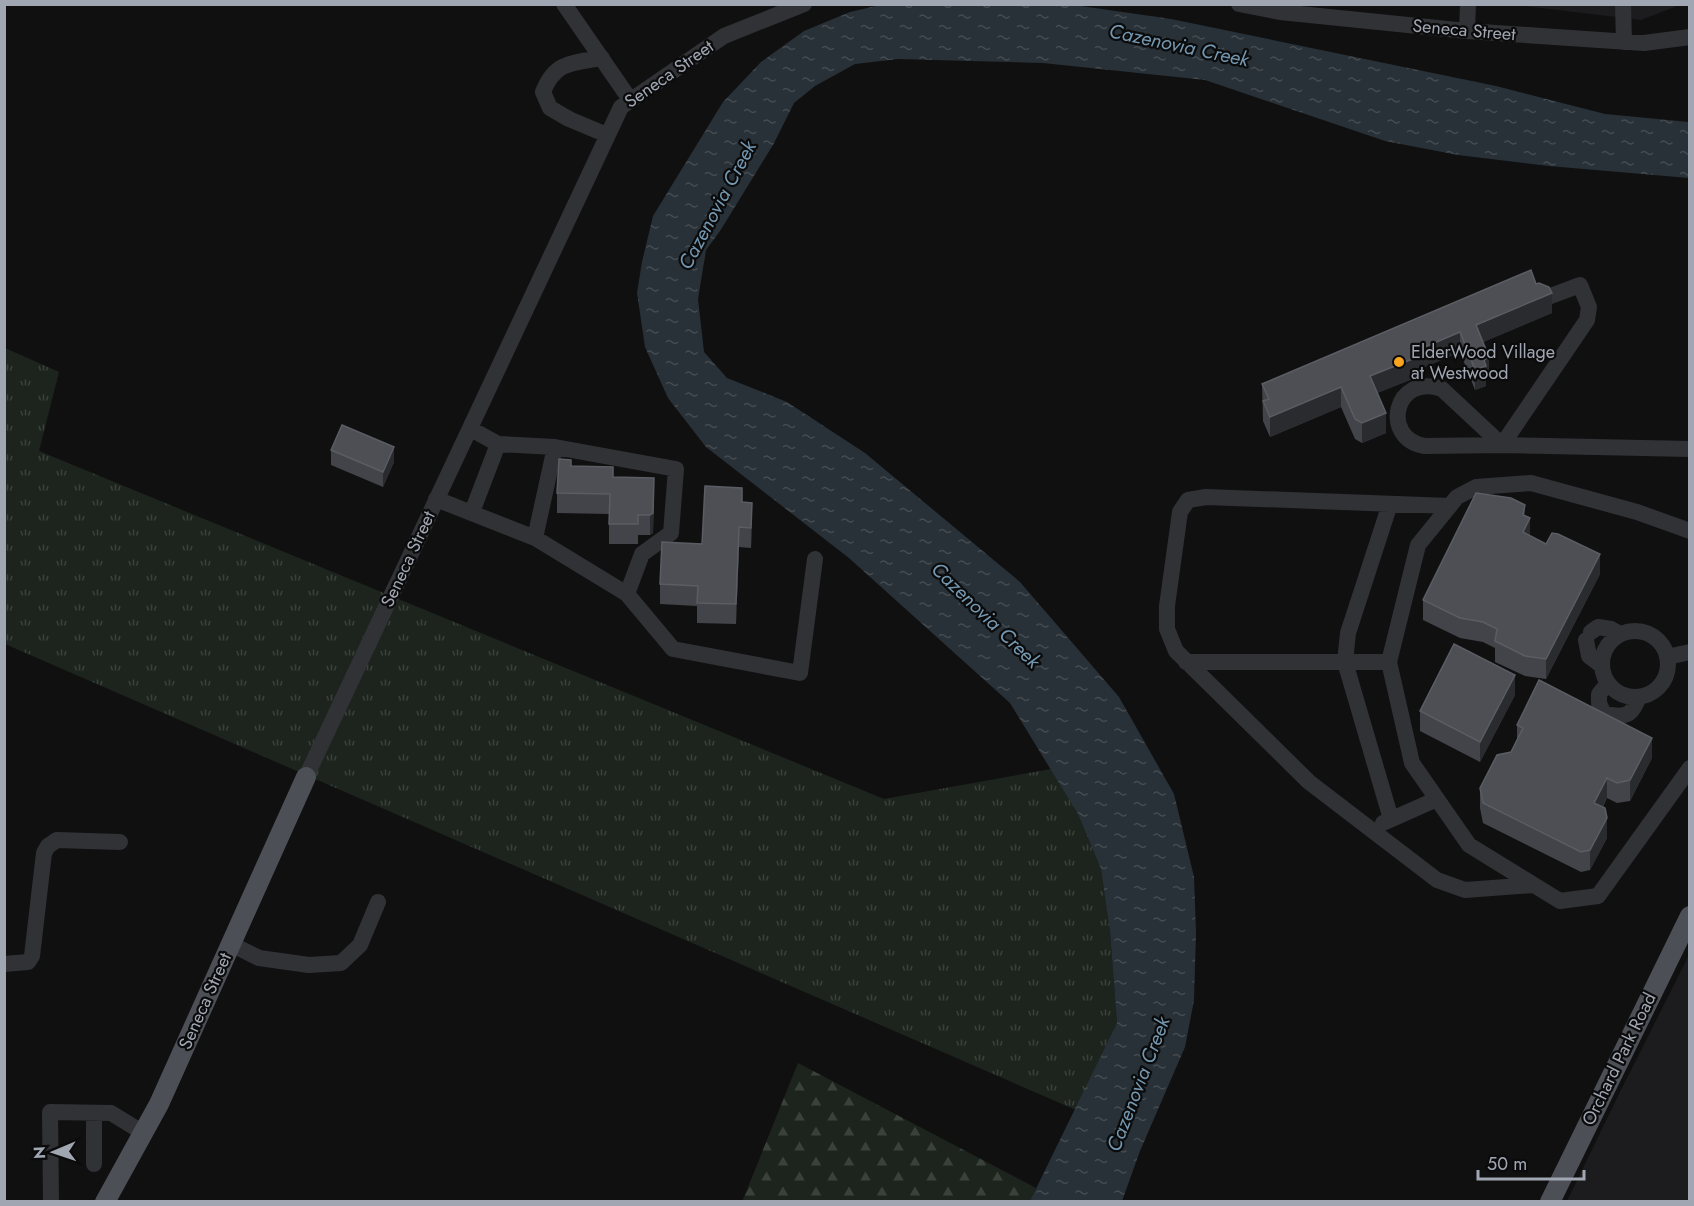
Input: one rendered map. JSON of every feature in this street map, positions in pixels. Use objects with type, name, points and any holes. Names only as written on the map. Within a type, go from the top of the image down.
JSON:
[{"type":"main road","name":"Seneca Street","points":[[105,1202],[159,1104],[306,777]]},
{"type":"main road","name":"Orchard Park Road","points":[[1550,1202],[1689,916]]},
{"type":"street","points":[[564,4],[631,101]]},
{"type":"street","name":"Seneca Street","points":[[1239,4],[1280,12],[1467,31],[1644,43],[1689,37]]},
{"type":"street","points":[[1467,31],[1468,4]]},
{"type":"street","points":[[1623,4],[1624,42]]},
{"type":"street","name":"Seneca Street","points":[[306,777],[621,107],[724,36],[796,6]]},
{"type":"street","points":[[602,58],[568,63],[548,78],[543,92],[550,108],[569,119],[607,135]]},
{"type":"street","points":[[1502,445],[1587,321],[1589,307],[1580,285],[1548,297]]},
{"type":"street","points":[[1502,445],[1442,389],[1430,385],[1424,386],[1408,392],[1399,402],[1397,413],[1399,425],[1406,437],[1414,444],[1425,446],[1502,445],[1689,449]]},
{"type":"street","points":[[471,429],[498,444],[555,447],[676,469],[671,533],[642,554],[627,594]]},
{"type":"street","points":[[472,512],[498,444]]},
{"type":"street","points":[[535,538],[555,447]]},
{"type":"street","points":[[1689,531],[1637,512],[1531,483],[1476,487],[1457,497],[1418,545],[1389,662],[1412,763],[1468,845],[1560,901],[1598,896],[1689,768]]},
{"type":"street","points":[[1450,506],[1206,497],[1188,500],[1180,512],[1167,606],[1167,629],[1176,651],[1186,662],[1309,782],[1437,880],[1465,891],[1534,885]]},
{"type":"street","points":[[436,498],[535,538],[627,594],[673,649],[800,673],[815,559]]},
{"type":"street","points":[[1390,504],[1348,633],[1345,662],[1391,819]]},
{"type":"street","points":[[1601,665],[1589,656],[1588,636],[1598,627],[1611,629],[1620,634]]},
{"type":"street","points":[[1636,630],[1647,633],[1663,646],[1667,657],[1668,668],[1665,678],[1658,687],[1639,697],[1618,692],[1604,676],[1601,665],[1603,654],[1608,644],[1620,634],[1636,630]]},
{"type":"street","points":[[1667,657],[1689,652]]},
{"type":"street","points":[[1186,662],[1389,662]]},
{"type":"street","points":[[1608,683],[1599,694],[1599,703],[1607,712],[1622,716],[1632,711],[1639,697]]},
{"type":"street","points":[[1370,829],[1437,799]]},
{"type":"street","points":[[4,964],[23,963],[32,957],[44,853],[48,846],[57,840],[120,842]]},
{"type":"street","points":[[231,944],[259,958],[309,965],[341,963],[360,945],[378,902]]},
{"type":"street","points":[[51,1202],[50,1112],[111,1113],[142,1132]]},
{"type":"street","points":[[94,1113],[94,1164]]},
{"type":"shaded area","points":[[1515,5],[1680,5],[1641,20]]},
{"type":"shaded area","points":[[1689,955],[1689,1201],[1567,1201],[1620,1092]]},
{"type":"green space","points":[[5,348],[59,372],[39,451],[884,799],[1051,769],[1078,814],[1101,869],[1110,932],[1117,1023],[1076,1110],[5,644]]},
{"type":"green space","points":[[798,1063],[1036,1188],[1030,1202],[742,1202]]},
{"type":"water","name":"Cazenovia Creek","points":[[885,4],[1074,5],[1171,19],[1496,86],[1605,114],[1689,122],[1689,178],[1549,166],[1458,155],[1385,141],[1205,80],[1043,63],[898,59],[855,64],[815,86],[794,103],[773,145],[706,250],[698,299],[704,352],[727,378],[787,402],[865,453],[1020,582],[1119,697],[1174,794],[1194,877],[1196,933],[1194,1000],[1185,1047],[1140,1151],[1122,1201],[1030,1201],[1117,1023],[1110,932],[1101,869],[1078,814],[1010,703],[849,558],[706,447],[668,398],[645,347],[637,293],[653,216],[723,102],[761,62],[804,31],[850,12]]},
{"type":"building","points":[[1531,270],[1536,284],[1549,287],[1552,293],[1476,325],[1489,357],[1484,360],[1486,366],[1475,370],[1460,332],[1413,352],[1415,358],[1370,376],[1386,413],[1362,423],[1355,419],[1341,387],[1270,417],[1263,401],[1269,399],[1262,384]]},
{"type":"building","points":[[342,425],[394,447],[383,472],[331,450]]},
{"type":"building","points":[[559,459],[571,460],[571,466],[613,467],[613,477],[654,478],[653,513],[638,515],[638,524],[609,524],[610,494],[557,493]]},
{"type":"building","points":[[705,486],[742,488],[742,502],[752,503],[751,528],[739,527],[736,604],[697,603],[698,586],[660,584],[662,542],[702,544]]},
{"type":"building","points":[[1476,493],[1511,498],[1525,505],[1523,515],[1530,518],[1523,532],[1546,544],[1552,533],[1558,534],[1600,554],[1546,659],[1525,656],[1495,641],[1497,629],[1483,622],[1460,618],[1423,600]]},
{"type":"building","points":[[1454,644],[1515,675],[1480,742],[1420,711]]},
{"type":"building","points":[[1539,680],[1652,738],[1630,780],[1617,783],[1607,778],[1594,803],[1605,808],[1607,818],[1590,850],[1581,852],[1483,803],[1480,788],[1497,755],[1511,752],[1523,728],[1517,725]]},
{"type":"place","name":"ElderWood Village at Westwood","points":[[1399,362]]}]
